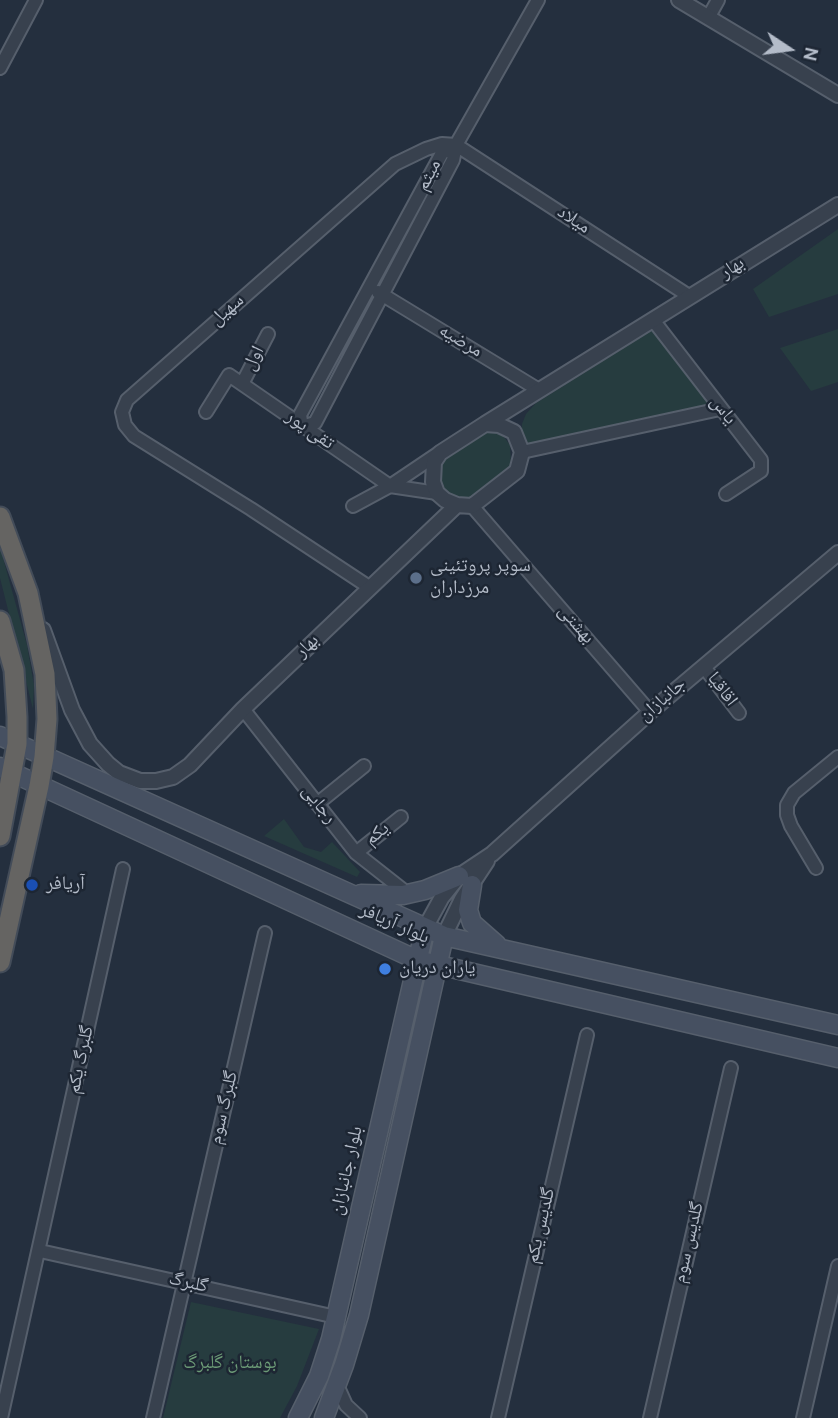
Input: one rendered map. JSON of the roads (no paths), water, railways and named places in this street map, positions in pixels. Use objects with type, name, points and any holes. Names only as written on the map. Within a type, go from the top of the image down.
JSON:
[{"type":"highway","points":[[0,517],[28,593],[45,674],[47,719],[39,786],[0,962]]},
{"type":"highway","points":[[0,623],[15,670],[0,836]]},
{"type":"main road","name":"بلوار آریافر","points":[[9,740],[444,936],[838,1025]]},
{"type":"main road","name":"بلوار آریافر","points":[[6,770],[418,960],[838,1058]]},
{"type":"main road","points":[[351,893],[403,895],[466,881],[472,923],[502,949]]},
{"type":"main road","name":"بلوار جانبازان","points":[[311,1416],[318,1376],[336,1317],[425,928]]},
{"type":"main road","name":"بلوار جانبازان","points":[[311,1416],[337,1385],[359,1315],[444,936]]},
{"type":"street","points":[[0,68],[36,0]]},
{"type":"street","points":[[456,145],[538,0]]},
{"type":"street","points":[[679,0],[838,95]]},
{"type":"street","points":[[708,18],[718,0]]},
{"type":"street","name":"سهیل","points":[[369,587],[134,436],[125,425],[122,412],[128,400],[395,164],[442,144],[456,145]]},
{"type":"street","name":"میثم","points":[[456,145],[453,160],[316,423],[302,427],[300,415],[442,153],[456,145]]},
{"type":"street","name":"میلاد","points":[[456,145],[689,296]]},
{"type":"street","name":"بهار","points":[[485,424],[838,205]]},
{"type":"street","name":"مرضیه","points":[[370,288],[539,390]]},
{"type":"street","name":"یاس","points":[[653,320],[761,460],[761,471],[726,494]]},
{"type":"street","name":"اول","points":[[242,384],[268,334]]},
{"type":"street","name":"تقی پور","points":[[206,412],[229,375],[390,486]]},
{"type":"street","points":[[440,453],[432,472],[437,493],[445,500],[464,506],[514,475],[521,462],[522,452],[514,432],[521,401]]},
{"type":"street","points":[[522,452],[720,410]]},
{"type":"street","points":[[354,506],[390,486],[485,424],[499,425],[514,432]]},
{"type":"street","points":[[390,486],[437,493]]},
{"type":"street","name":"بهار","points":[[28,593],[72,710],[90,744],[119,773],[140,780],[156,781],[173,776],[190,765],[243,709],[369,587],[464,506]]},
{"type":"street","name":"بهشتی","points":[[464,506],[650,712]]},
{"type":"street","name":"جانبازان","points":[[425,928],[442,897],[466,881],[492,854],[650,712],[838,553]]},
{"type":"street","name":"اقاقیا","points":[[704,667],[739,713]]},
{"type":"street","name":"رجایی","points":[[243,709],[356,853],[403,890]]},
{"type":"street","points":[[816,868],[791,826],[787,805],[794,793],[838,757]]},
{"type":"street","points":[[317,804],[364,765]]},
{"type":"street","name":"یکم","points":[[356,853],[401,817]]},
{"type":"street","name":"گلبرگ یکم","points":[[1,1418],[123,869]]},
{"type":"street","name":"جانبازان","points":[[444,936],[466,881]]},
{"type":"street","name":"گلبرگ سوم","points":[[153,1418],[265,933]]},
{"type":"street","name":"گلدیس یکم","points":[[498,1418],[587,1035]]},
{"type":"street","name":"گلدیس سوم","points":[[650,1418],[731,1068]]},
{"type":"street","name":"گلبرگ","points":[[40,1251],[336,1317]]},
{"type":"street","points":[[803,1418],[838,1266]]},
{"type":"street","points":[[337,1385],[346,1405],[360,1418]]},
{"type":"place","name":"سوپر پروتئینی مرزداران","points":[[416,578]]},
{"type":"place","name":"آریافر","points":[[32,885]]},
{"type":"place","name":"یاران دریان","points":[[385,969]]},
{"type":"park label","name":"بوستان گلبرگ","points":[[230,1364]]}]
